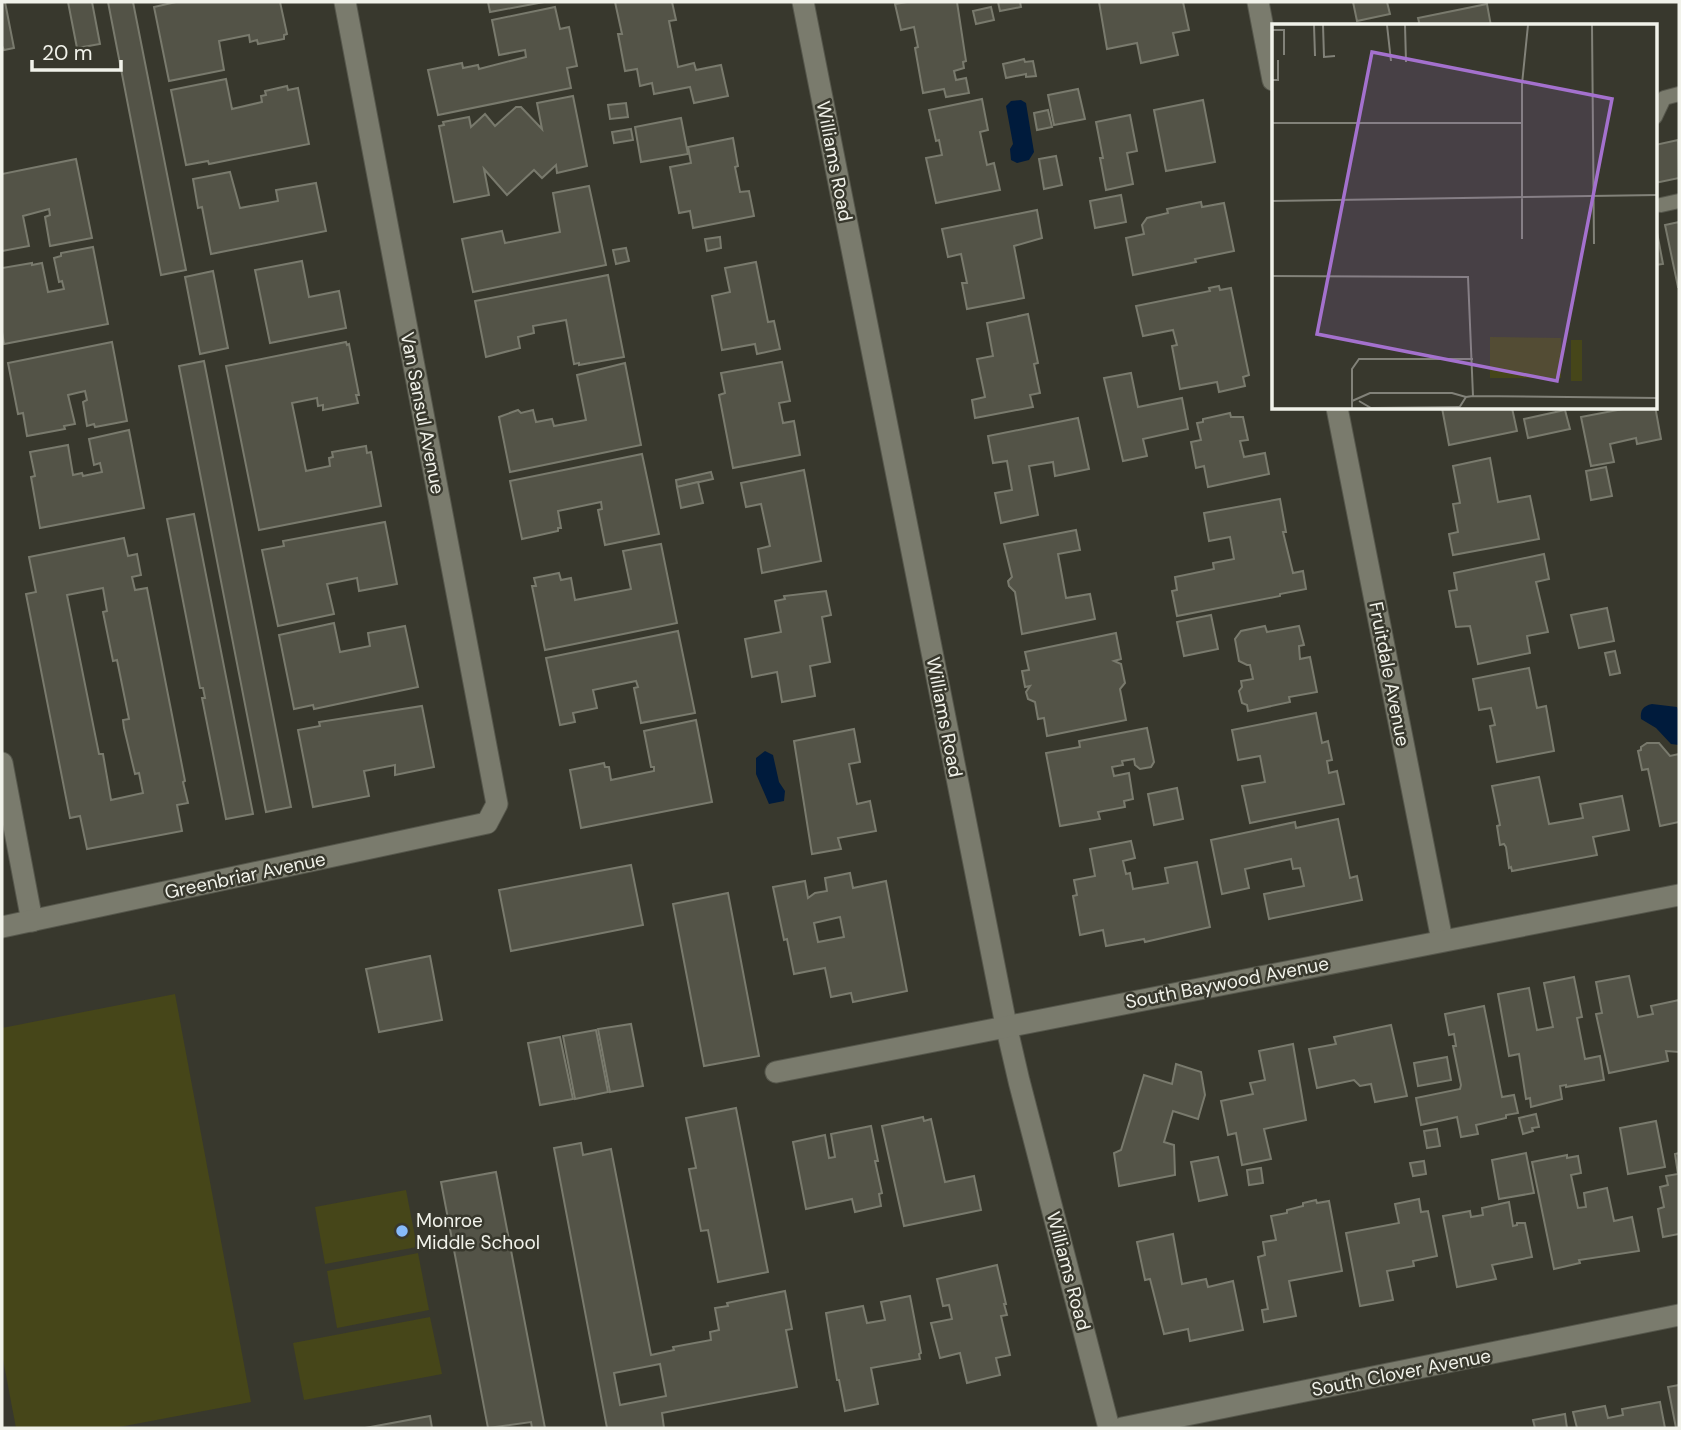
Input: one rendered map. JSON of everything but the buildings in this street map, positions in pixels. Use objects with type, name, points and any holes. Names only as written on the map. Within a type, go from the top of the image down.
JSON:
[{"type":"street","name":"Van Sansul Avenue","points":[[345,2],[497,804],[487,823]]},
{"type":"street","name":"Williams Road","points":[[803,2],[1006,1026],[1109,1428]]},
{"type":"street","points":[[1258,2],[1272,75]]},
{"type":"street","name":"Fruitdale Avenue","points":[[1338,410],[1442,940]]},
{"type":"street","points":[[2,762],[32,921]]},
{"type":"street","name":"Greenbriar Avenue","points":[[2,927],[487,823]]},
{"type":"street","name":"South Baywood Avenue","points":[[776,1072],[1679,895]]},
{"type":"street","name":"South Clover Avenue","points":[[1122,1428],[1679,1315]]},
{"type":"lane","points":[[1656,115],[1664,98],[1679,94]]},
{"type":"lane","points":[[1661,205],[1679,201]]},
{"type":"shaded area","points":[[175,994],[251,1402],[114,1428],[16,1428],[2,1354],[2,1028]]},
{"type":"shaded area","points":[[406,1190],[417,1247],[325,1264],[315,1207]]},
{"type":"shaded area","points":[[418,1253],[429,1310],[337,1328],[327,1271]]},
{"type":"shaded area","points":[[430,1317],[442,1374],[304,1400],[293,1343]]},
{"type":"water","points":[[1021,100],[1026,103],[1034,152],[1029,160],[1017,163],[1011,160],[1010,149],[1013,144],[1006,106],[1011,101]]},
{"type":"water","points":[[1652,704],[1677,707],[1679,745],[1671,744],[1656,728],[1641,719],[1643,709]]},
{"type":"water","points":[[765,751],[773,755],[779,782],[785,791],[784,801],[769,804],[756,774],[756,758]]},
{"type":"place","name":"Monroe Middle School","points":[[402,1231]]}]
